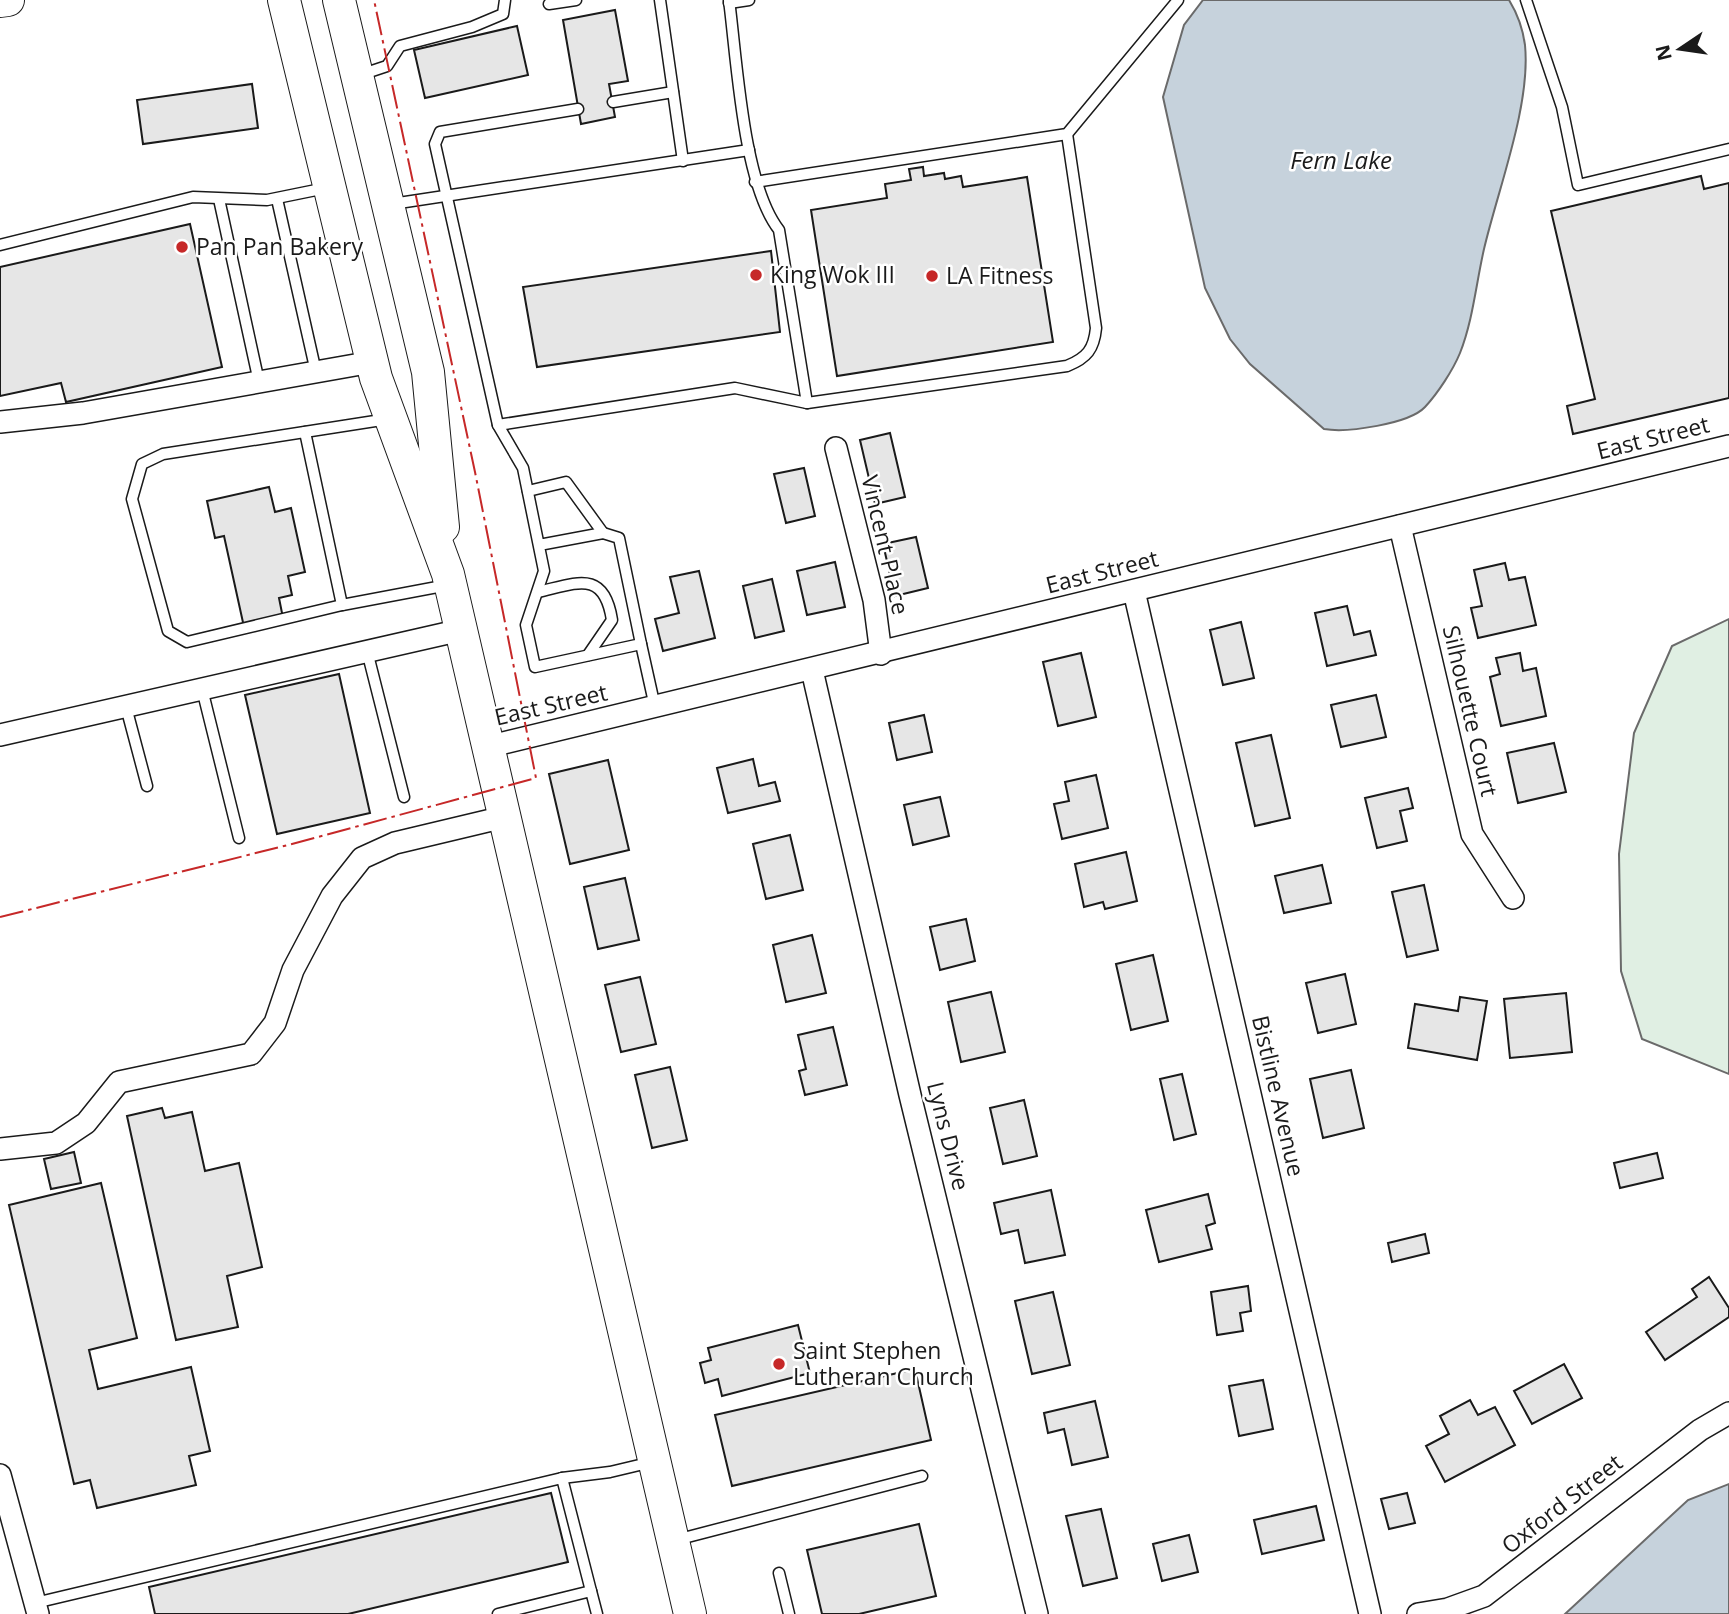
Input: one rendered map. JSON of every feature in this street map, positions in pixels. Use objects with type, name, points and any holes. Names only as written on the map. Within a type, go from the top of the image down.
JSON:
[{"type":"main road","points":[[0,1],[8,0]]},
{"type":"main road","points":[[284,0],[372,362],[449,579],[690,1614]]},
{"type":"main road","points":[[339,0],[428,372],[449,579]]},
{"type":"street","points":[[0,422],[83,413],[372,362]]},
{"type":"street","name":"East Street","points":[[487,747],[881,654],[1729,446]]},
{"type":"street","name":"Vincent Place","points":[[836,448],[874,600],[881,654]]},
{"type":"street","name":"Silhouette Court","points":[[1400,526],[1472,834],[1513,898]]},
{"type":"street","name":"Bistline Avenue","points":[[1134,590],[1370,1614]]},
{"type":"street","points":[[0,735],[461,630]]},
{"type":"street","name":"Lyns Drive","points":[[812,670],[914,1108],[1037,1614]]},
{"type":"street","points":[[0,1149],[56,1143],[86,1123],[119,1082],[251,1054],[275,1023],[293,971],[332,896],[362,858],[395,843],[504,817]]},
{"type":"street","name":"Oxford Street","points":[[1418,1614],[1448,1609],[1484,1596],[1700,1430],[1729,1413]]},
{"type":"street","points":[[0,1475],[36,1608]]},
{"type":"lane","points":[[358,76],[387,66],[400,46],[472,27],[503,14],[506,0]]},
{"type":"lane","points":[[549,4],[576,0]]},
{"type":"lane","points":[[660,0],[683,160]]},
{"type":"lane","points":[[749,0],[729,1],[750,150],[755,182],[768,216],[779,230],[807,403]]},
{"type":"lane","points":[[755,182],[1067,134],[1178,0]]},
{"type":"lane","points":[[1527,0],[1562,107],[1578,185],[1729,149]]},
{"type":"lane","points":[[613,102],[673,92]]},
{"type":"lane","points":[[578,109],[440,132],[435,144],[498,425],[523,468],[544,571],[526,625],[535,667],[640,644]]},
{"type":"lane","points":[[498,425],[735,388],[807,403],[1067,366],[1089,353],[1095,343],[1096,328],[1067,134]]},
{"type":"lane","points":[[389,205],[750,150]]},
{"type":"lane","points":[[0,245],[193,197],[277,199],[330,187]]},
{"type":"lane","points":[[219,199],[259,382]]},
{"type":"lane","points":[[277,199],[316,372]]},
{"type":"lane","points":[[391,418],[163,454],[142,464],[132,499],[168,631],[187,642],[449,579]]},
{"type":"lane","points":[[305,432],[342,605]]},
{"type":"lane","points":[[528,491],[566,482],[603,533]]},
{"type":"lane","points":[[539,545],[603,533],[619,538],[655,707]]},
{"type":"lane","points":[[538,592],[583,582],[601,587],[609,598],[612,620],[588,656]]},
{"type":"lane","points":[[368,651],[404,797]]},
{"type":"lane","points":[[202,689],[239,838]]},
{"type":"lane","points":[[126,707],[147,786]]},
{"type":"lane","points":[[36,1608],[562,1478],[610,1472],[654,1462]]},
{"type":"lane","points":[[673,1540],[922,1476]]},
{"type":"lane","points":[[562,1478],[597,1614]]},
{"type":"lane","points":[[779,1573],[789,1614]]},
{"type":"lane","points":[[498,1614],[591,1591]]},
{"type":"green space","points":[[1729,619],[1729,1074],[1642,1039],[1621,971],[1619,854],[1634,733],[1672,646]]},
{"type":"water","name":"Fern Lake","points":[[1203,0],[1509,0],[1512,5],[1525,45],[1526,69],[1512,147],[1484,249],[1471,315],[1457,360],[1430,401],[1417,413],[1377,426],[1347,430],[1324,429],[1250,364],[1230,339],[1205,288],[1163,97],[1184,25]]},
{"type":"water","points":[[1729,1484],[1729,1614],[1565,1614],[1688,1500]]},
{"type":"building","points":[[615,10],[628,81],[609,84],[615,117],[581,124],[563,20]]},
{"type":"building","points":[[517,26],[528,75],[425,98],[414,50]]},
{"type":"building","points":[[252,84],[258,128],[143,144],[137,100]]},
{"type":"building","name":"LA Fitness","points":[[923,167],[924,176],[944,173],[945,179],[961,176],[963,187],[1027,177],[1053,342],[837,376],[811,210],[887,198],[885,184],[911,180],[909,169]]},
{"type":"building","points":[[1701,176],[1704,189],[1729,183],[1729,398],[1573,434],[1567,406],[1595,399],[1551,211]]},
{"type":"building","points":[[190,224],[222,367],[66,402],[61,383],[0,396],[0,267]]},
{"type":"building","points":[[771,251],[780,332],[537,367],[523,287]]},
{"type":"building","points":[[890,433],[905,497],[875,504],[860,440]]},
{"type":"building","points":[[804,468],[815,516],[786,523],[774,474]]},
{"type":"building","points":[[269,487],[275,512],[291,508],[305,572],[288,576],[292,595],[279,598],[283,618],[244,627],[224,536],[215,538],[207,501]]},
{"type":"building","points":[[916,537],[928,588],[895,596],[883,544]]},
{"type":"building","points":[[835,562],[845,607],[807,615],[797,571]]},
{"type":"building","points":[[1505,563],[1509,580],[1525,577],[1536,625],[1478,638],[1471,608],[1482,606],[1474,570]]},
{"type":"building","points":[[699,571],[715,638],[663,651],[655,619],[679,613],[670,577]]},
{"type":"building","points":[[772,579],[784,631],[755,638],[743,586]]},
{"type":"building","points":[[1347,606],[1354,635],[1370,631],[1376,655],[1327,666],[1315,613]]},
{"type":"building","points":[[1241,622],[1254,678],[1223,685],[1210,630]]},
{"type":"building","points":[[1081,653],[1096,717],[1058,726],[1043,662]]},
{"type":"building","points":[[1520,653],[1523,671],[1536,668],[1546,716],[1501,726],[1490,677],[1500,674],[1496,658]]},
{"type":"building","points":[[339,674],[370,813],[277,834],[245,695]]},
{"type":"building","points":[[1376,695],[1386,737],[1341,747],[1331,705]]},
{"type":"building","points":[[924,715],[932,752],[897,760],[889,723]]},
{"type":"building","points":[[1271,735],[1290,818],[1255,826],[1236,743]]},
{"type":"building","points":[[1554,743],[1566,792],[1518,803],[1507,753]]},
{"type":"building","points":[[753,759],[759,786],[775,782],[780,801],[728,813],[717,768]]},
{"type":"building","points":[[608,760],[629,850],[570,864],[549,774]]},
{"type":"building","points":[[1096,775],[1108,828],[1062,839],[1054,804],[1069,801],[1065,782]]},
{"type":"building","points":[[1408,788],[1413,808],[1400,811],[1407,841],[1377,848],[1365,798]]},
{"type":"building","points":[[940,797],[949,836],[913,845],[904,805]]},
{"type":"building","points":[[790,835],[803,890],[766,899],[753,844]]},
{"type":"building","points":[[1126,852],[1137,901],[1105,909],[1103,902],[1084,907],[1075,864]]},
{"type":"building","points":[[1322,865],[1331,903],[1284,913],[1275,876]]},
{"type":"building","points":[[625,878],[639,940],[598,949],[584,887]]},
{"type":"building","points":[[1424,885],[1438,950],[1407,957],[1392,892]]},
{"type":"building","points":[[966,919],[975,961],[940,970],[930,927]]},
{"type":"building","points":[[812,935],[826,993],[786,1002],[773,945]]},
{"type":"building","points":[[1153,955],[1168,1021],[1131,1030],[1116,964]]},
{"type":"building","points":[[1345,974],[1356,1024],[1318,1033],[1306,983]]},
{"type":"building","points":[[640,977],[656,1044],[621,1052],[605,985]]},
{"type":"building","points":[[991,992],[1005,1052],[961,1062],[948,1002]]},
{"type":"building","points":[[1566,993],[1572,1052],[1510,1058],[1504,999]]},
{"type":"building","points":[[1460,997],[1487,1001],[1477,1060],[1408,1048],[1415,1004],[1458,1011]]},
{"type":"building","points":[[833,1027],[847,1085],[805,1095],[799,1071],[806,1069],[798,1035]]},
{"type":"building","points":[[670,1067],[687,1140],[652,1148],[635,1075]]},
{"type":"building","points":[[1351,1070],[1364,1128],[1323,1138],[1310,1079]]},
{"type":"building","points":[[1182,1074],[1196,1134],[1174,1140],[1160,1079]]},
{"type":"building","points":[[1024,1100],[1037,1156],[1003,1164],[990,1108]]},
{"type":"building","points":[[162,1108],[165,1118],[192,1112],[205,1171],[239,1163],[262,1267],[227,1276],[238,1327],[176,1340],[127,1116]]},
{"type":"building","points":[[74,1152],[81,1183],[51,1189],[44,1159]]},
{"type":"building","points":[[1657,1153],[1663,1178],[1620,1188],[1614,1163]]},
{"type":"building","points":[[101,1183],[137,1338],[89,1350],[98,1389],[191,1367],[210,1451],[189,1456],[196,1485],[97,1508],[90,1480],[74,1484],[9,1205]]},
{"type":"building","points":[[1051,1190],[1065,1255],[1025,1263],[1018,1230],[1001,1234],[994,1203]]},
{"type":"building","points":[[1208,1194],[1215,1223],[1206,1226],[1212,1249],[1159,1262],[1146,1210]]},
{"type":"building","points":[[1425,1234],[1429,1253],[1392,1262],[1388,1243]]},
{"type":"building","points":[[1709,1277],[1729,1308],[1729,1317],[1665,1360],[1646,1332],[1697,1297],[1692,1289]]},
{"type":"building","points":[[1248,1286],[1251,1311],[1240,1313],[1243,1331],[1217,1335],[1211,1292]]},
{"type":"building","points":[[1053,1292],[1070,1365],[1032,1374],[1015,1301]]},
{"type":"building","points":[[798,1325],[810,1373],[722,1396],[718,1379],[705,1383],[700,1363],[711,1360],[708,1348]]},
{"type":"building","points":[[1564,1364],[1582,1398],[1532,1424],[1514,1391]]},
{"type":"building","points":[[915,1369],[931,1440],[732,1486],[715,1415]]},
{"type":"building","points":[[1263,1380],[1273,1429],[1239,1436],[1229,1386]]},
{"type":"building","points":[[1470,1400],[1478,1415],[1495,1407],[1515,1445],[1445,1482],[1426,1446],[1449,1434],[1440,1416]]},
{"type":"building","points":[[1095,1401],[1108,1457],[1072,1465],[1064,1429],[1048,1433],[1044,1413]]},
{"type":"building","points":[[551,1493],[568,1562],[348,1614],[155,1614],[149,1587]]},
{"type":"building","points":[[1407,1493],[1415,1523],[1389,1529],[1381,1499]]},
{"type":"building","points":[[1316,1506],[1324,1540],[1262,1554],[1254,1520]]},
{"type":"building","points":[[1101,1509],[1117,1578],[1083,1586],[1066,1516]]},
{"type":"building","points":[[919,1524],[936,1596],[859,1614],[822,1614],[807,1550]]},
{"type":"building","points":[[1189,1535],[1198,1572],[1162,1581],[1153,1544]]},
{"type":"power","points":[[0,917],[292,844],[536,778],[475,472],[374,0]]},
{"type":"place","name":"Pan Pan Bakery","points":[[182,247]]},
{"type":"place","name":"King Wok III","points":[[756,275]]},
{"type":"place","name":"LA Fitness","points":[[932,276]]},
{"type":"place","name":"Saint Stephen Lutheran Church","points":[[779,1364]]}]
